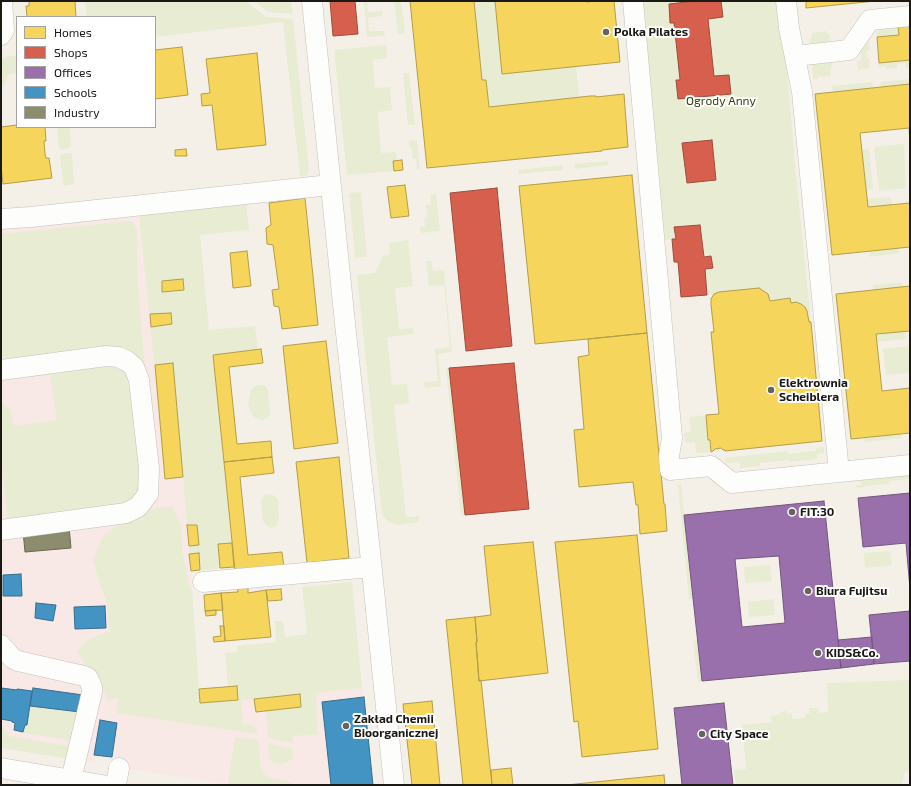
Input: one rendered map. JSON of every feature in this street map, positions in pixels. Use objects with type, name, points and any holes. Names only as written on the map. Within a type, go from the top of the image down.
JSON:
[{"type":"street","points":[[1,35],[4,30],[2,1]]},
{"type":"street","points":[[312,1],[330,185],[394,785]]},
{"type":"street","points":[[633,1],[672,438],[669,456],[670,470],[712,466],[732,483],[910,465]]},
{"type":"street","points":[[786,1],[789,28],[802,92],[839,472]]},
{"type":"street","points":[[795,56],[849,50],[870,20],[910,16]]},
{"type":"street","points":[[1,219],[330,185]]},
{"type":"street","points":[[1,370],[106,356],[118,357],[127,361],[134,367],[138,380],[149,468],[148,494],[138,507],[126,513],[1,530]]},
{"type":"street","points":[[203,582],[371,566]]},
{"type":"street","points":[[1,645],[12,658],[18,661],[88,678],[92,687],[92,692],[76,753],[71,780]]},
{"type":"street","points":[[1,768],[102,785]]},
{"type":"shaded area","points":[[139,214],[155,365],[176,398],[192,588],[116,593],[200,703],[362,688],[373,785],[233,785],[110,766],[111,757],[96,755],[94,763],[84,762],[84,755],[1,748],[1,229]]},
{"type":"green space","points":[[85,1],[246,1],[266,17],[293,19],[309,171],[306,176],[300,176],[283,22],[156,37],[156,16],[87,16]]},
{"type":"green space","points":[[254,1],[291,1],[293,14],[268,12]]},
{"type":"green space","points":[[364,1],[367,1],[368,12],[382,11],[382,16],[368,18],[369,31],[384,31],[385,36],[367,37]]},
{"type":"green space","points":[[394,1],[401,1],[405,34],[398,34]]},
{"type":"green space","points":[[474,1],[495,1],[502,74],[576,66],[579,97],[489,107],[486,80],[482,80]]},
{"type":"green space","name":"Ogrody Anny","points":[[660,1],[781,1],[796,175],[811,322],[809,322],[805,307],[801,304],[796,302],[791,303],[790,298],[770,301],[768,294],[759,288],[707,295],[705,269],[713,268],[711,256],[704,257],[700,225],[675,227],[676,239],[665,240],[643,3]]},
{"type":"green space","points":[[880,27],[898,27],[899,35],[877,37],[876,31],[880,31]]},
{"type":"green space","points":[[826,31],[827,34],[829,34],[830,44],[810,46],[810,38],[812,38],[812,33]]},
{"type":"green space","points":[[869,42],[870,51],[867,51],[867,58],[869,58],[870,68],[858,70],[857,61],[861,61],[861,43]]},
{"type":"green space","points":[[386,45],[387,58],[373,60],[375,88],[390,87],[392,110],[378,112],[381,153],[396,152],[397,161],[394,171],[347,175],[334,50]]},
{"type":"green space","points":[[16,55],[16,73],[8,75],[5,84],[1,89],[1,58]]},
{"type":"green space","points":[[831,58],[831,76],[813,79],[812,62],[819,61],[820,64],[824,63],[824,59]]},
{"type":"green space","points":[[910,60],[910,68],[906,68],[905,63],[897,64],[897,68],[887,69],[886,66],[879,67],[879,63]]},
{"type":"green space","points":[[403,73],[409,73],[415,125],[408,125]]},
{"type":"green space","points":[[910,79],[910,84],[881,87],[880,82]]},
{"type":"green space","points":[[872,82],[873,88],[833,92],[832,86]]},
{"type":"green space","points":[[57,128],[69,128],[71,146],[61,150],[59,148]]},
{"type":"green space","points":[[417,140],[420,169],[417,169],[416,159],[413,159],[412,148],[410,148],[409,141]]},
{"type":"green space","points":[[904,144],[906,188],[879,191],[874,147]]},
{"type":"green space","points":[[869,149],[873,189],[866,190],[862,150]]},
{"type":"green space","points":[[72,154],[74,184],[65,186],[63,184],[60,155]]},
{"type":"green space","points":[[608,161],[608,165],[575,169],[574,164]]},
{"type":"green space","points":[[563,165],[563,170],[519,174],[518,170]]},
{"type":"green space","points":[[361,192],[367,257],[355,258],[349,193]]},
{"type":"green space","points":[[436,194],[440,231],[421,233],[420,227],[425,227],[424,219],[427,218],[426,205],[431,205],[430,195]]},
{"type":"green space","points":[[891,197],[892,205],[868,207],[867,199]]},
{"type":"green space","points":[[246,203],[249,230],[200,235],[209,330],[255,326],[258,350],[213,355],[234,567],[191,571],[176,398],[158,400],[139,214]]},
{"type":"green space","points":[[132,221],[137,230],[137,274],[145,369],[124,347],[105,346],[1,359],[1,234]]},
{"type":"green space","points":[[408,240],[413,286],[395,288],[399,329],[413,328],[414,334],[387,337],[392,385],[407,384],[409,403],[394,405],[406,517],[420,516],[418,522],[399,525],[387,521],[382,514],[357,275],[375,273],[383,256],[390,255],[389,243]]},
{"type":"green space","points":[[898,248],[899,253],[870,257],[870,251]]},
{"type":"green space","points":[[426,261],[431,261],[433,271],[444,270],[452,352],[438,354],[441,386],[425,388],[424,382],[438,381],[435,349],[450,347],[444,285],[429,286]]},
{"type":"green space","points":[[902,282],[902,287],[873,290],[873,285]]},
{"type":"green space","points":[[906,331],[906,339],[877,342],[876,334]]},
{"type":"green space","points":[[910,346],[910,373],[886,375],[883,349]]},
{"type":"green space","points":[[110,364],[120,367],[126,372],[133,382],[145,481],[131,506],[8,521],[1,461],[1,404],[2,403],[11,410],[14,426],[57,420],[50,375],[1,380],[1,376]]},
{"type":"green space","points":[[446,368],[449,368],[465,515],[461,516]]},
{"type":"green space","points":[[257,385],[266,386],[268,390],[270,411],[269,417],[262,420],[253,416],[248,405],[251,389]]},
{"type":"green space","points":[[706,415],[708,440],[710,440],[711,452],[696,453],[695,442],[685,443],[684,433],[691,432],[689,417]]},
{"type":"green space","points":[[901,434],[902,438],[864,442],[864,438]]},
{"type":"green space","points":[[824,447],[824,453],[817,454],[817,459],[760,463],[760,466],[740,468],[740,462],[726,463],[725,458],[787,451],[788,454],[816,451],[816,448]]},
{"type":"green space","points":[[910,472],[909,479],[889,481],[890,484],[856,488],[856,485],[861,485],[860,477]]},
{"type":"green space","points":[[681,484],[693,599],[689,599],[678,485]]},
{"type":"green space","points":[[269,494],[278,499],[279,520],[276,526],[270,528],[263,521],[261,502],[265,495]]},
{"type":"green space","points":[[172,506],[181,525],[182,551],[189,588],[192,588],[200,703],[238,700],[237,686],[228,687],[225,653],[238,652],[237,646],[276,642],[275,621],[283,621],[285,637],[307,634],[302,587],[352,582],[362,688],[316,693],[318,734],[293,736],[293,743],[268,738],[266,711],[301,707],[300,694],[241,700],[243,724],[253,725],[256,728],[257,734],[117,713],[118,698],[108,701],[101,683],[88,668],[77,651],[89,639],[110,631],[106,599],[93,559],[104,535],[126,521],[150,509]]},
{"type":"green space","points":[[890,551],[892,565],[865,568],[864,553]]},
{"type":"green space","points":[[770,565],[772,581],[745,583],[744,567]]},
{"type":"green space","points":[[774,599],[775,615],[749,617],[748,602]]},
{"type":"green space","points":[[698,640],[702,681],[698,682],[693,641]]},
{"type":"green space","points":[[910,680],[910,772],[905,771],[902,785],[736,785],[734,770],[746,769],[742,725],[772,722],[771,716],[780,715],[780,712],[787,711],[787,714],[792,714],[792,719],[805,718],[805,714],[810,713],[809,708],[818,708],[818,713],[828,712],[827,683]]},
{"type":"green space","points":[[30,706],[80,712],[74,741],[23,733],[25,725],[27,724]]},
{"type":"green space","points":[[1,727],[8,736],[73,747],[70,759],[1,748]]},
{"type":"green space","points":[[235,737],[258,740],[260,764],[264,774],[273,779],[291,782],[292,785],[228,784]]},
{"type":"green space","points":[[268,743],[293,749],[293,756],[291,760],[283,764],[275,763],[270,760]]},
{"type":"building: Homes","points":[[29,1],[75,1],[76,16],[27,16],[26,6],[29,6]]},
{"type":"building: Homes","points":[[410,1],[474,1],[482,80],[486,80],[489,107],[590,96],[596,97],[624,94],[628,147],[602,151],[427,168]]},
{"type":"building: Homes","points":[[495,1],[614,1],[620,62],[502,74]]},
{"type":"building: Homes","points":[[806,1],[876,1],[806,8]]},
{"type":"building: Homes","points":[[910,26],[910,60],[879,63],[877,37],[899,35],[898,27]]},
{"type":"building: Homes","points":[[182,47],[188,95],[156,99],[156,50]]},
{"type":"building: Homes","points":[[257,53],[266,145],[217,150],[212,105],[202,106],[201,94],[210,93],[206,59]]},
{"type":"building: Homes","points":[[910,84],[910,144],[909,128],[860,133],[868,207],[910,203],[910,247],[832,255],[815,94]]},
{"type":"building: Homes","points":[[16,125],[16,128],[45,128],[45,154],[46,158],[49,158],[52,178],[3,184],[1,166],[1,127]]},
{"type":"building: Homes","points":[[186,149],[187,156],[175,156],[175,150]]},
{"type":"building: Homes","points":[[402,160],[403,170],[394,171],[393,161]]},
{"type":"building: Homes","points":[[632,175],[647,333],[535,344],[519,186]]},
{"type":"building: Homes","points":[[405,185],[409,216],[391,218],[387,187]]},
{"type":"building: Homes","points":[[305,198],[318,325],[282,329],[279,307],[274,306],[272,290],[279,289],[273,245],[267,244],[266,228],[271,225],[269,203]]},
{"type":"building: Homes","points":[[247,251],[251,286],[233,288],[230,253]]},
{"type":"building: Homes","points":[[183,279],[184,290],[162,292],[162,281]]},
{"type":"building: Homes","points":[[910,286],[910,331],[876,334],[882,391],[910,388],[910,433],[851,439],[836,294]]},
{"type":"building: Homes","points":[[759,288],[768,294],[770,301],[790,298],[791,303],[796,302],[801,304],[807,311],[809,322],[811,322],[822,441],[725,451],[721,448],[715,449],[711,452],[710,440],[708,440],[706,415],[719,414],[711,332],[714,332],[711,299],[714,294],[719,292]]},
{"type":"building: Homes","points":[[171,313],[172,324],[151,327],[150,314]]},
{"type":"building: Homes","points":[[647,333],[667,531],[640,534],[638,505],[636,505],[633,482],[579,487],[574,430],[584,429],[578,357],[589,355],[588,339]]},
{"type":"building: Homes","points":[[326,341],[338,443],[294,449],[283,346]]},
{"type":"building: Homes","points":[[261,349],[263,363],[229,367],[237,444],[271,441],[272,457],[224,462],[213,355]]},
{"type":"building: Homes","points":[[173,363],[183,477],[165,479],[155,365]]},
{"type":"building: Homes","points":[[272,457],[274,473],[240,477],[248,555],[282,552],[284,567],[235,571],[224,462]]},
{"type":"building: Homes","points":[[339,457],[349,558],[307,563],[296,462]]},
{"type":"building: Homes","points":[[187,525],[197,525],[199,545],[189,546]]},
{"type":"building: Homes","points":[[637,535],[658,749],[582,757],[578,721],[574,722],[555,542]]},
{"type":"building: Homes","points":[[533,542],[548,673],[479,681],[475,617],[491,615],[484,546]]},
{"type":"building: Homes","points":[[232,543],[234,567],[220,568],[218,544]]},
{"type":"building: Homes","points":[[199,553],[200,570],[191,571],[189,554]]},
{"type":"building: Homes","points":[[248,585],[248,593],[266,590],[271,637],[225,641],[221,593],[238,592],[237,586]]},
{"type":"building: Homes","points":[[281,589],[282,600],[268,601],[266,590]]},
{"type":"building: Homes","points":[[221,593],[223,610],[205,611],[204,595]]},
{"type":"building: Homes","points":[[216,610],[216,615],[206,616],[205,611]]},
{"type":"building: Homes","points":[[475,617],[479,681],[481,680],[492,785],[463,785],[446,620]]},
{"type":"building: Homes","points":[[220,626],[224,626],[225,641],[214,642],[213,637],[221,636]]},
{"type":"building: Homes","points":[[237,686],[238,700],[200,703],[199,689]]},
{"type":"building: Homes","points":[[300,694],[301,707],[256,712],[254,699]]},
{"type":"building: Homes","points":[[432,701],[440,785],[412,785],[403,704]]},
{"type":"building: Homes","points":[[511,768],[513,785],[492,785],[491,770]]},
{"type":"building: Homes","points":[[664,775],[665,785],[566,785],[634,778]]},
{"type":"building: Shops","points":[[330,1],[355,1],[358,34],[333,36]]},
{"type":"building: Shops","points":[[695,1],[721,1],[723,17],[708,19],[714,76],[729,75],[731,94],[678,99],[676,80],[680,80],[674,23],[670,23],[669,4]]},
{"type":"building: Shops","points":[[712,140],[716,180],[687,183],[682,143]]},
{"type":"building: Shops","points":[[497,188],[512,346],[466,351],[450,193]]},
{"type":"building: Shops","points":[[700,225],[704,257],[711,256],[713,268],[705,269],[707,295],[681,297],[678,262],[674,262],[672,239],[676,239],[674,227]]},
{"type":"building: Shops","points":[[514,363],[529,509],[465,515],[449,368]]},
{"type":"building: Offices","name":"Biura Fujitsu","points":[[910,493],[910,589],[906,543],[863,547],[858,498]]},
{"type":"building: Offices","name":"Biura Fujitsu","points":[[824,501],[841,668],[702,681],[684,515]],"holes":[[[779,556],[785,623],[742,627],[735,559]]]},
{"type":"building: Offices","name":"Biura Fujitsu","points":[[910,611],[910,661],[874,664],[869,615]]},
{"type":"building: Offices","points":[[872,637],[874,664],[841,668],[838,640]]},
{"type":"building: Offices","name":"City Space","points":[[724,703],[733,785],[682,785],[674,708]]},
{"type":"building: Schools","points":[[21,574],[22,596],[3,596],[3,575]]},
{"type":"building: Schools","points":[[36,603],[56,605],[53,621],[35,618]]},
{"type":"building: Schools","points":[[105,606],[106,628],[75,629],[74,607]]},
{"type":"building: Schools","points":[[1,688],[32,691],[27,725],[25,725],[23,732],[14,730],[15,723],[12,721],[1,719]]},
{"type":"building: Schools","points":[[33,688],[83,695],[80,712],[30,706]]},
{"type":"building: Schools","name":"Zakład Chemii Bioorganicznej","points":[[364,697],[373,785],[331,785],[322,702]]},
{"type":"building: Schools","points":[[100,720],[117,723],[112,757],[94,755]]},
{"type":"building: Industry","points":[[69,527],[71,548],[25,552],[23,531]]},
{"type":"place","name":"Polka Pilates","points":[[606,32]]},
{"type":"place","name":"Elektrownia Scheiblera","points":[[771,390]]},
{"type":"place","name":"FIT:30","points":[[792,512]]},
{"type":"place","name":"Biura Fujitsu","points":[[808,591]]},
{"type":"place","name":"KIDS&Co.","points":[[818,653]]},
{"type":"place","name":"Zakład Chemii Bioorganicznej","points":[[346,726]]},
{"type":"place","name":"City Space","points":[[702,734]]}]
